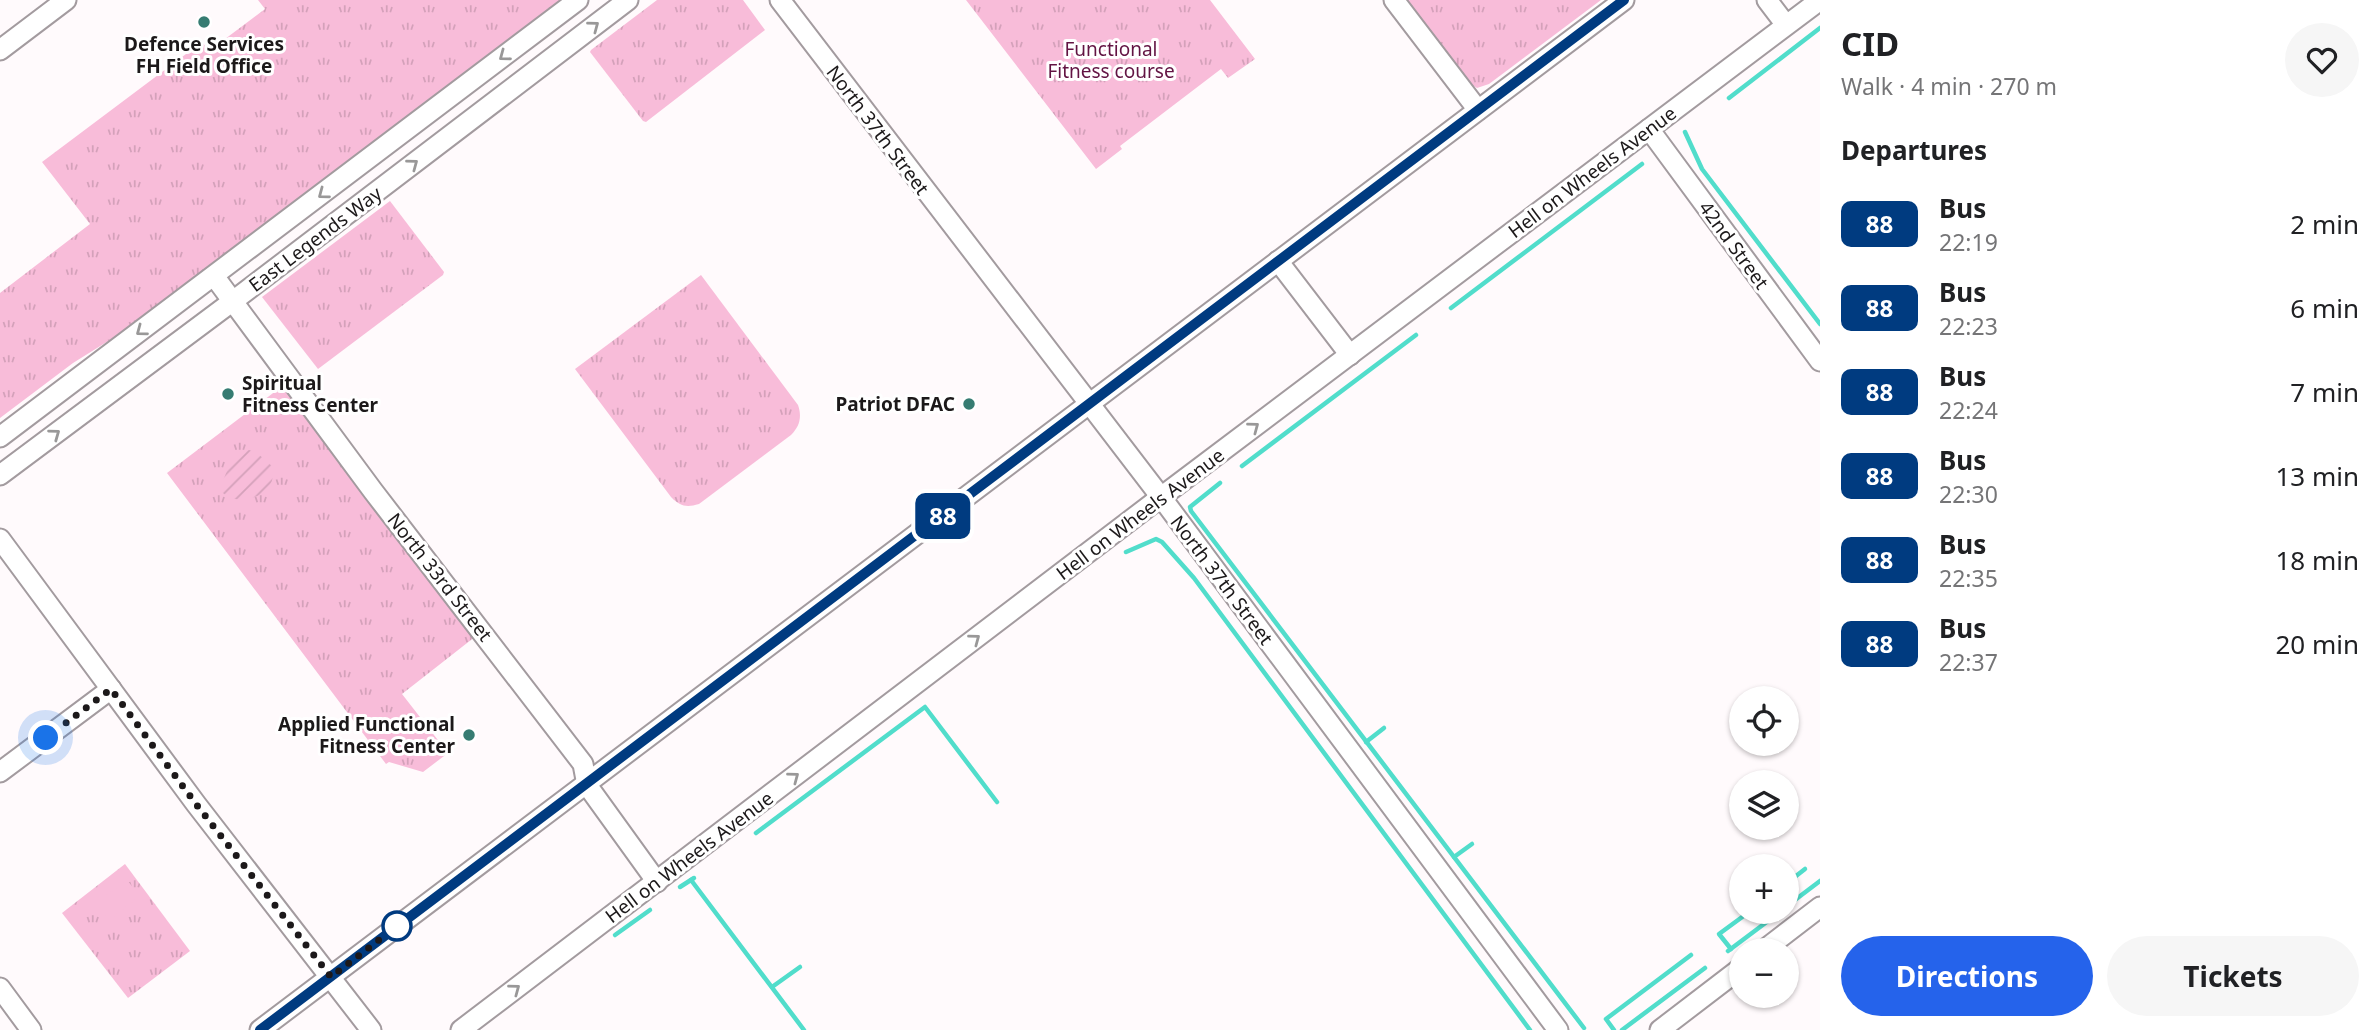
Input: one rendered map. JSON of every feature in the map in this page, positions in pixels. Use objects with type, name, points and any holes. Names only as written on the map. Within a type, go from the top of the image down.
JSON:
[{"type":"street","points":[[0,50],[66,0]]},
{"type":"street","name":"East Legends Way","points":[[0,437],[578,0]]},
{"type":"street","name":"East Legends Way","points":[[0,475],[628,0]]},
{"type":"street","name":"North 37th Street","points":[[780,0],[1161,497],[1558,1030]]},
{"type":"street","points":[[1394,0],[1478,110]]},
{"type":"street","points":[[260,1030],[1624,0]]},
{"type":"street","points":[[1767,0],[1786,25]]},
{"type":"street","name":"Hell on Wheels Avenue","points":[[461,1030],[1820,0]]},
{"type":"street","name":"42nd Street","points":[[1649,129],[1820,361]]},
{"type":"street","points":[[1278,261],[1350,355]]},
{"type":"street","name":"North 33rd Street","points":[[215,276],[381,502],[583,764],[587,785],[657,882]]},
{"type":"street","points":[[0,539],[196,804],[371,1030]]},
{"type":"street","points":[[0,772],[111,689]]},
{"type":"street","points":[[1780,938],[1820,907]]},
{"type":"street","points":[[1660,1030],[1729,977]]},
{"type":"street","points":[[0,988],[28,1029]]},
{"type":"green space","points":[[258,0],[563,0],[142,320],[73,363],[0,418],[0,293],[90,224],[42,162],[202,42],[209,51],[265,9]]},
{"type":"green space","points":[[657,0],[743,0],[765,30],[646,122],[590,52]]},
{"type":"green space","name":"Functional Fitness course","points":[[966,0],[1210,0],[1255,59],[1228,78],[1221,69],[1120,146],[1122,149],[1096,169]]},
{"type":"green space","points":[[1406,0],[1601,0],[1489,84],[1477,88],[1469,83]]},
{"type":"green space","points":[[390,201],[444,272],[443,275],[318,369],[262,297]]},
{"type":"green space","points":[[701,275],[798,405],[800,417],[791,435],[699,504],[687,506],[671,497],[575,369]]},
{"type":"green space","points":[[285,384],[476,636],[402,694],[448,753],[423,772],[389,762],[386,764],[167,473]]},
{"type":"green space","points":[[249,450],[256,452],[273,467],[271,482],[263,493],[257,496],[231,498],[219,488],[233,459]]},
{"type":"green space","points":[[125,864],[190,951],[128,998],[62,913]]},
{"type":"green space","points":[[127,880],[140,896],[109,920],[96,903]]},
{"type":"waterway","points":[[1729,98],[1820,28]]},
{"type":"waterway","points":[[1685,132],[1702,169],[1820,324]]},
{"type":"waterway","points":[[1451,308],[1642,164]]},
{"type":"waterway","points":[[1242,466],[1416,335]]},
{"type":"waterway","points":[[1220,483],[1190,507],[1191,511],[1584,1028]]},
{"type":"waterway","points":[[1126,552],[1156,539],[1162,542],[1194,578],[1530,1030]]},
{"type":"waterway","points":[[756,833],[925,707],[997,802]]},
{"type":"waterway","points":[[1366,742],[1384,728]]},
{"type":"waterway","points":[[1454,857],[1472,844]]},
{"type":"waterway","points":[[1799,874],[1805,869]]},
{"type":"waterway","points":[[680,887],[694,878]]},
{"type":"waterway","points":[[691,880],[804,1030]]},
{"type":"waterway","points":[[1799,897],[1820,881]]},
{"type":"waterway","points":[[615,935],[650,910]]},
{"type":"waterway","points":[[1729,946],[1719,934],[1733,924]]},
{"type":"waterway","points":[[1728,951],[1764,924]]},
{"type":"waterway","points":[[1614,1030],[1606,1019],[1691,955]]},
{"type":"waterway","points":[[772,987],[800,967]]},
{"type":"waterway","points":[[1622,1030],[1705,968]]},
{"type":"bus line","name":"88","points":[[260,1030],[1624,0]]},
{"type":"place","name":"Defence Services FH Field Office","points":[[204,22]]},
{"type":"place","name":"Spiritual Fitness Center","points":[[228,394]]},
{"type":"place","name":"Patriot DFAC","points":[[969,404]]},
{"type":"place","name":"Applied Functional Fitness Center","points":[[469,735]]},
{"type":"route","points":[[46,738],[111,689],[196,804],[331,977],[397,926]]}]
